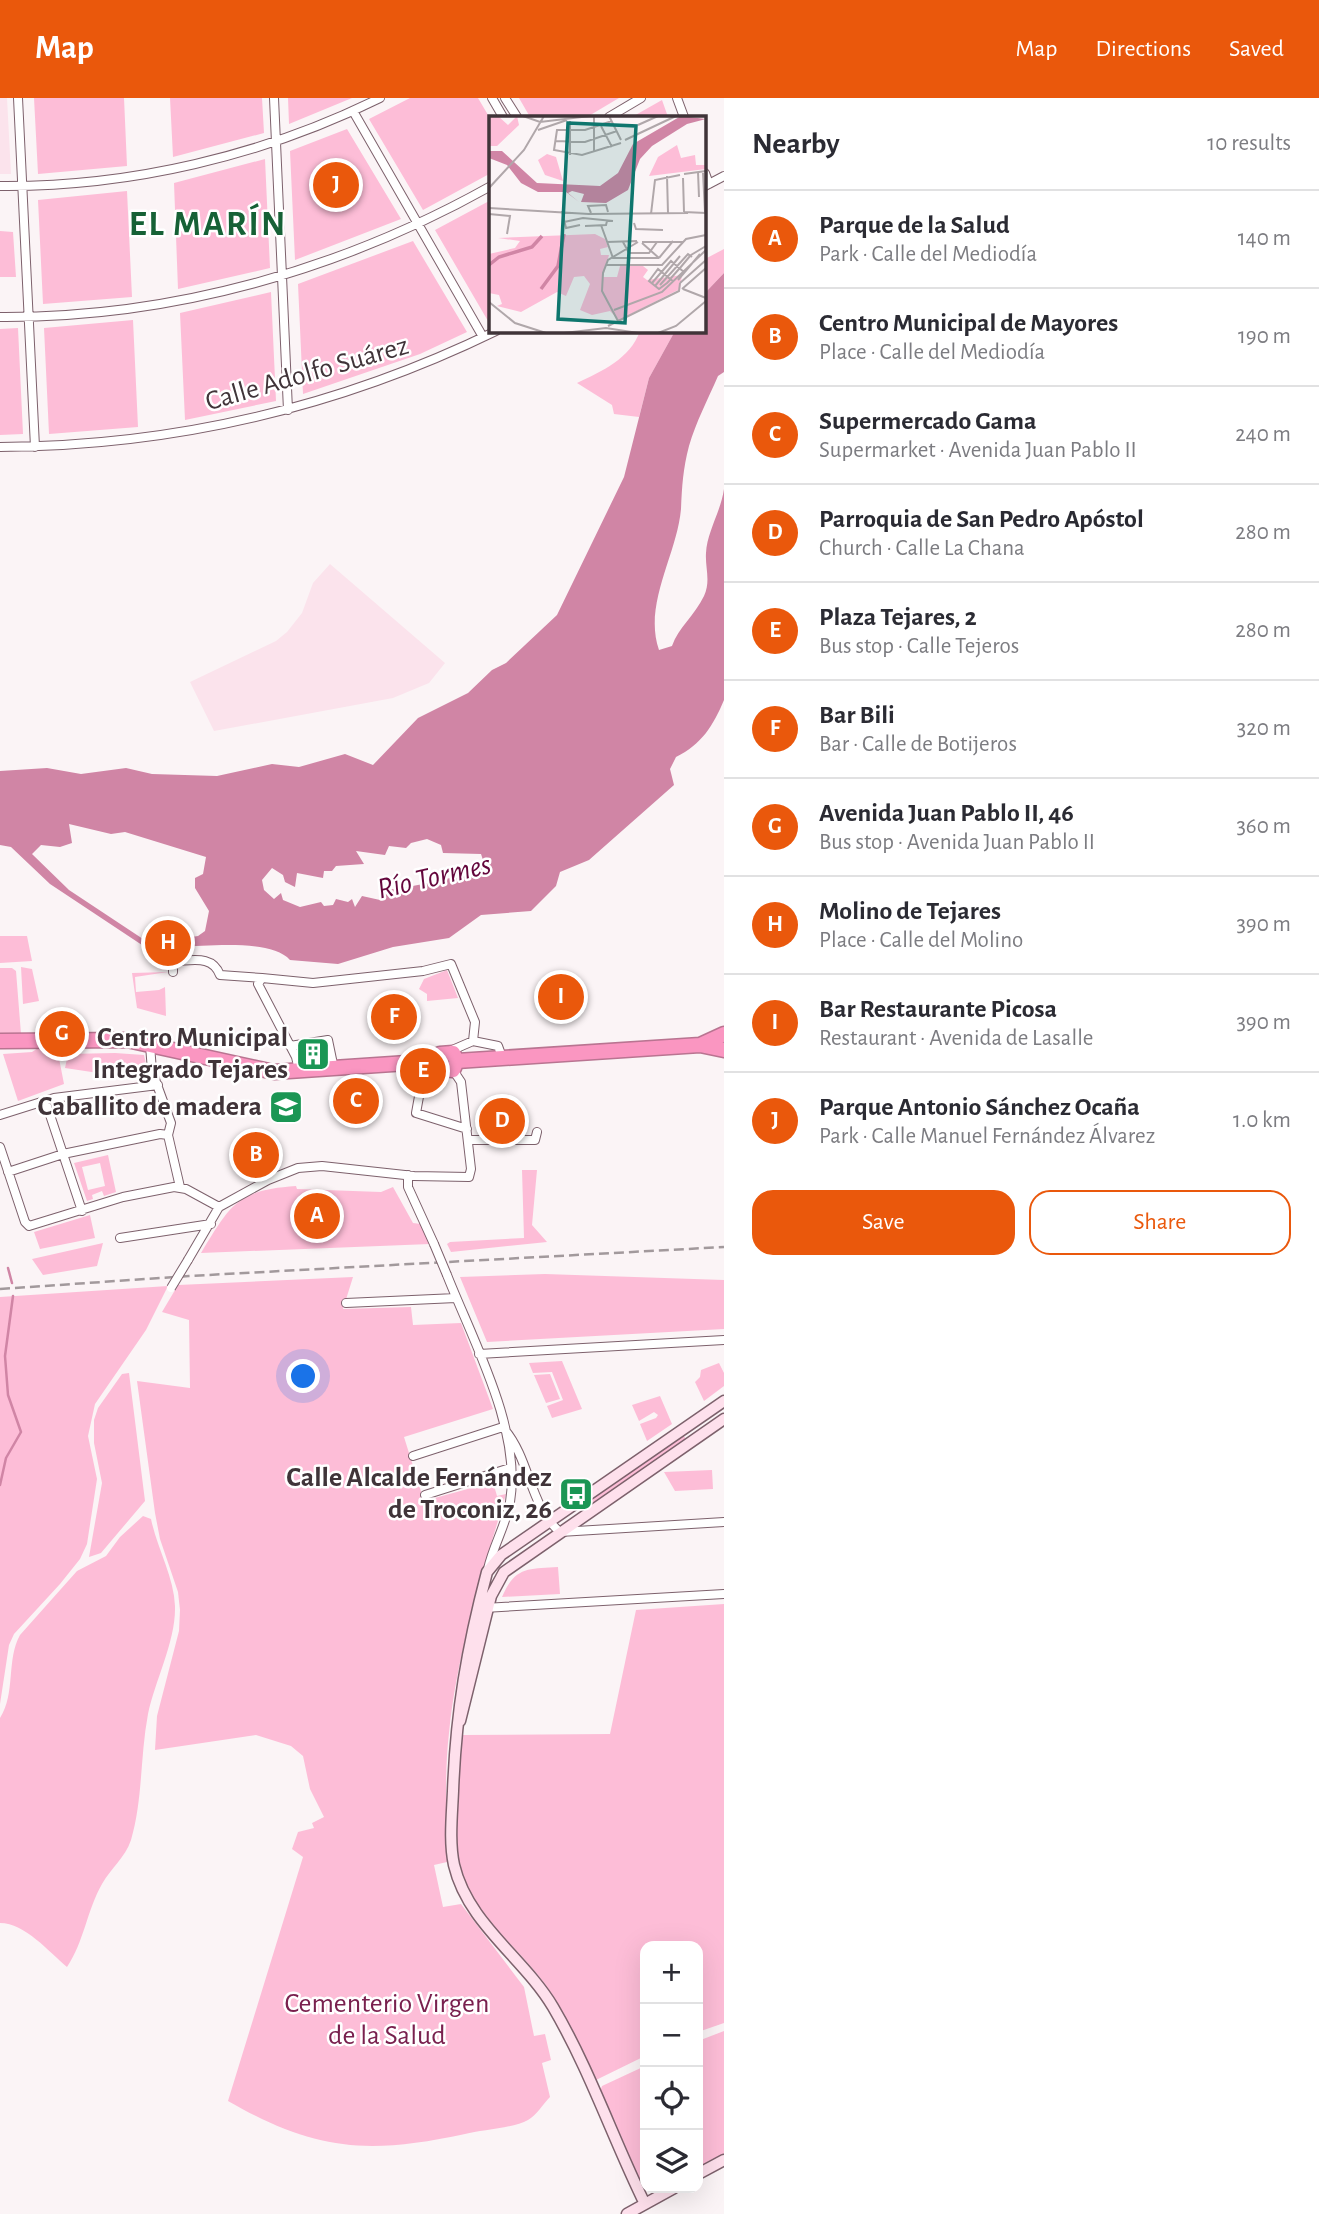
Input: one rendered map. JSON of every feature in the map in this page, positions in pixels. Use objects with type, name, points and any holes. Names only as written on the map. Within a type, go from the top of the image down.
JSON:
[{"type":"highway","points":[[700,1045],[724,1034]]},
{"type":"highway","points":[[0,1041],[111,1039],[150,1045],[267,1072],[445,1064],[502,1057],[700,1045],[724,1050]]},
{"type":"main road","points":[[645,2204],[612,2137],[579,2055],[553,2006],[472,1907],[464,1893],[454,1864],[452,1846],[456,1733],[467,1702],[487,1572],[501,1555],[724,1401]]},
{"type":"main road","points":[[483,1608],[512,1565],[724,1419]]},
{"type":"main road","points":[[703,2171],[724,2160]]},
{"type":"main road","points":[[627,2214],[665,2193]]},
{"type":"street","points":[[18,98],[35,447]]},
{"type":"street","points":[[274,98],[288,410]]},
{"type":"street","points":[[0,186],[95,181],[188,166],[276,141],[380,98]]},
{"type":"street","points":[[492,98],[502,116]]},
{"type":"street","points":[[505,98],[516,116]]},
{"type":"street","points":[[611,116],[641,98]]},
{"type":"street","points":[[677,98],[684,116]]},
{"type":"street","points":[[352,111],[483,337]]},
{"type":"street","points":[[707,185],[724,176]]},
{"type":"street","points":[[0,317],[29,317],[156,305],[281,276],[418,225],[489,187]]},
{"type":"street","name":"Calle Adolfo Suárez","points":[[0,447],[35,447],[162,436],[288,410],[374,384],[494,332]]},
{"type":"street","points":[[173,972],[173,966],[178,961],[205,960],[215,964],[220,975],[313,983],[423,971],[452,964],[475,1023],[473,1041],[420,1083],[416,1113],[467,1129]]},
{"type":"street","points":[[260,980],[299,1070]]},
{"type":"street","points":[[290,1046],[328,1040],[334,1069]]},
{"type":"street","points":[[473,1041],[498,1046],[502,1057]]},
{"type":"street","points":[[150,1045],[152,1071],[171,1123],[168,1135],[180,1187]]},
{"type":"street","points":[[171,1288],[219,1207],[275,1176],[309,1166],[362,1168],[462,1179],[470,1175],[461,1082],[445,1064]]},
{"type":"street","points":[[0,1115],[45,1100],[158,1085]]},
{"type":"street","points":[[45,1100],[82,1211]]},
{"type":"street","points":[[468,1140],[535,1140],[537,1132]]},
{"type":"street","points":[[8,1172],[63,1154],[160,1134],[168,1135]]},
{"type":"street","points":[[0,1147],[25,1222],[29,1226],[123,1198],[180,1187],[219,1207]]},
{"type":"street","points":[[408,1175],[408,1187],[479,1354],[503,1427],[510,1468],[510,1502],[487,1572]]},
{"type":"street","points":[[120,1238],[211,1224]]},
{"type":"street","points":[[346,1303],[456,1298]]},
{"type":"street","points":[[479,1354],[724,1340]]},
{"type":"street","points":[[413,1456],[503,1427]]},
{"type":"street","points":[[503,1427],[515,1441],[548,1522],[560,1532],[724,1522]]},
{"type":"street","points":[[425,1496],[510,1468]]},
{"type":"street","points":[[585,1515],[589,1530]]},
{"type":"street","points":[[495,1544],[501,1555],[512,1565]]},
{"type":"street","points":[[483,1608],[724,1594]]},
{"type":"shaded area","points":[[0,98],[7,98],[11,174],[0,174]]},
{"type":"shaded area","points":[[724,273],[724,372],[718,376],[689,446],[678,526],[658,597],[655,633],[659,650],[672,646],[704,596],[707,545],[724,489],[724,700],[706,733],[676,757],[670,769],[674,785],[589,860],[560,872],[556,886],[531,911],[481,915],[449,938],[393,947],[338,964],[290,960],[281,953],[254,946],[180,947],[179,939],[198,936],[205,931],[209,911],[195,888],[195,878],[203,874],[206,857],[125,832],[111,834],[69,824],[72,843],[60,847],[41,845],[32,854],[69,890],[143,939],[156,938],[157,947],[145,947],[50,884],[11,847],[0,845],[0,771],[47,768],[81,774],[126,768],[152,774],[217,776],[272,764],[299,767],[345,754],[373,765],[418,718],[468,693],[492,670],[506,663],[557,615],[624,477],[649,378],[674,332],[706,332],[706,292]],"holes":[[[427,839],[441,845],[443,853],[481,854],[484,863],[470,865],[461,876],[388,889],[380,900],[362,896],[355,907],[352,899],[348,902],[336,899],[333,905],[324,906],[321,902],[300,907],[283,900],[281,893],[274,899],[264,890],[262,880],[272,868],[283,875],[285,882],[295,887],[297,873],[323,878],[324,871],[332,871],[336,866],[364,864],[356,851],[385,855],[389,846],[406,848],[411,843]]]},
{"type":"shaded area","points":[[330,564],[445,663],[429,683],[393,698],[214,731],[190,682],[276,641],[287,632],[302,613],[313,583]]},
{"type":"green space","points":[[34,98],[124,98],[127,166],[38,174]]},
{"type":"green space","points":[[170,98],[262,98],[264,133],[173,157]]},
{"type":"green space","points":[[288,98],[352,98],[289,124]]},
{"type":"green space","points":[[410,98],[478,98],[489,117],[489,174],[423,210],[369,119]]},
{"type":"green space","points":[[519,98],[619,98],[589,116],[529,116]]},
{"type":"green space","points":[[662,100],[668,116],[634,116]]},
{"type":"green space","points":[[347,129],[401,219],[295,260],[290,151]]},
{"type":"green space","points":[[265,159],[270,268],[178,289],[174,183]]},
{"type":"green space","points":[[127,191],[132,297],[43,304],[38,200]]},
{"type":"green space","points":[[489,201],[489,321],[488,321],[435,230]]},
{"type":"green space","points":[[0,231],[13,232],[16,277],[0,277]]},
{"type":"green space","points":[[413,241],[467,332],[420,354],[303,394],[298,284]]},
{"type":"green space","points":[[724,249],[724,273],[706,292],[706,258]]},
{"type":"green space","points":[[271,292],[276,401],[185,420],[180,313]]},
{"type":"green space","points":[[133,320],[138,427],[49,434],[44,328]]},
{"type":"green space","points":[[18,328],[23,434],[0,435],[0,329]]},
{"type":"green space","points":[[640,332],[674,332],[649,378],[639,417],[614,414],[612,405],[577,383],[622,357]]},
{"type":"green space","points":[[0,936],[27,936],[32,961],[0,963]]},
{"type":"green space","points":[[21,967],[32,969],[39,1001],[23,1004]]},
{"type":"green space","points":[[0,968],[12,968],[16,971],[21,1034],[0,1034]]},
{"type":"green space","points":[[447,970],[458,998],[427,1001],[427,994],[419,989],[424,979]]},
{"type":"green space","points":[[168,972],[135,977],[136,992],[165,987],[166,1016],[137,1008],[132,973]]},
{"type":"green space","points":[[38,1048],[57,1048],[64,1084],[18,1101],[3,1054],[32,1052]]},
{"type":"green space","points":[[68,1054],[144,1055],[148,1074],[105,1074],[65,1068]]},
{"type":"green space","points":[[108,1155],[116,1192],[104,1196],[102,1191],[92,1195],[93,1199],[87,1201],[74,1163]],"holes":[[[100,1163],[105,1186],[88,1190],[82,1167]]]},
{"type":"green space","points":[[522,1170],[537,1170],[532,1225],[547,1242],[451,1252],[447,1244],[450,1242],[524,1238]]},
{"type":"green space","points":[[296,1186],[297,1189],[381,1192],[393,1187],[413,1223],[421,1224],[430,1244],[201,1253],[220,1223],[237,1203],[260,1192]]},
{"type":"green space","points":[[90,1215],[95,1238],[40,1249],[34,1232]]},
{"type":"green space","points":[[103,1243],[97,1266],[43,1275],[32,1259]]},
{"type":"green space","points":[[545,1274],[724,1280],[724,1329],[487,1342],[460,1277]]},
{"type":"green space","name":"Cementerio Virgen de la Salud","points":[[353,1277],[343,1309],[411,1307],[413,1325],[461,1323],[493,1409],[404,1437],[424,1501],[493,1482],[497,1496],[506,1494],[472,1612],[458,1672],[447,1749],[447,1862],[434,1865],[443,1907],[461,1904],[524,1987],[534,2036],[545,2034],[551,2060],[542,2063],[550,2097],[528,2120],[506,2127],[399,2145],[342,2144],[315,2139],[259,2118],[228,2101],[303,1857],[292,1849],[298,1832],[314,1828],[312,1823],[324,1817],[310,1789],[303,1756],[291,1746],[256,1735],[155,1750],[157,1716],[179,1631],[180,1610],[178,1592],[160,1539],[155,1513],[137,1381],[190,1388],[189,1320],[162,1312],[178,1285]]},
{"type":"green space","points":[[168,1286],[146,1330],[95,1404],[88,1436],[97,1479],[87,1544],[80,1559],[60,1584],[14,1634],[9,1645],[0,1704],[0,1297]]},
{"type":"green space","points":[[562,1361],[582,1409],[552,1418],[547,1406],[563,1400],[552,1372],[533,1373],[529,1363]]},
{"type":"green space","points":[[719,1363],[724,1373],[724,1386],[704,1401],[695,1382],[700,1377],[701,1370]]},
{"type":"green space","points":[[129,1373],[145,1501],[101,1553],[89,1557],[102,1483],[94,1443],[94,1420],[98,1408],[122,1374]]},
{"type":"green space","points":[[550,1374],[560,1399],[546,1403],[534,1375]]},
{"type":"green space","points":[[660,1396],[672,1424],[647,1441],[640,1424],[658,1415],[654,1412],[639,1421],[632,1405]]},
{"type":"green space","points":[[682,1433],[687,1441],[589,1509],[578,1504]]},
{"type":"green space","points":[[712,1470],[713,1489],[675,1491],[664,1472]]},
{"type":"green space","points":[[143,1516],[151,1519],[172,1584],[175,1606],[172,1633],[148,1714],[138,1809],[131,1840],[97,1894],[78,1947],[67,1967],[27,1933],[9,1924],[0,1923],[0,1718],[8,1698],[13,1655],[20,1635],[77,1571],[106,1556],[120,1537]]},
{"type":"green space","points":[[558,1567],[560,1594],[502,1597],[518,1574],[531,1569]]},
{"type":"green space","points":[[724,1604],[724,2023],[703,2030],[703,1941],[640,1941],[640,2058],[596,2080],[569,2023],[549,1990],[484,1914],[465,1879],[459,1860],[456,1831],[461,1743],[463,1735],[610,1734],[636,1610]]},
{"type":"green space","points":[[724,2031],[724,2154],[703,2166],[703,2067],[703,2039]]},
{"type":"green space","points":[[640,2068],[640,2185],[600,2092],[602,2086]]},
{"type":"waterway","points":[[8,1268],[12,1283]]},
{"type":"waterway","points":[[0,1485],[6,1458],[21,1432],[8,1395],[5,1356],[13,1296]]},
{"type":"railway","points":[[0,1289],[724,1247]]},
{"type":"place","name":"Parque Antonio Sánchez Ocaña","points":[[336,185]]},
{"type":"place","name":"Molino de Tejares","points":[[168,943]]},
{"type":"place","name":"Bar Restaurante Picosa","points":[[561,997]]},
{"type":"place","name":"Bar Bili","points":[[394,1017]]},
{"type":"place","name":"Avenida Juan Pablo II, 46","points":[[62,1034]]},
{"type":"place","name":"Centro Municipal Integrado Tejares","points":[[313,1054]]},
{"type":"place","name":"Plaza Tejares, 2","points":[[423,1071]]},
{"type":"place","name":"Supermercado Gama","points":[[356,1101]]},
{"type":"place","name":"Caballito de madera","points":[[286,1107]]},
{"type":"place","name":"Parroquia de San Pedro Apóstol","points":[[502,1121]]},
{"type":"place","name":"Centro Municipal de Mayores","points":[[256,1155]]},
{"type":"place","name":"Parque de la Salud","points":[[317,1216]]},
{"type":"place","name":"Calle Alcalde Fernández de Troconiz, 26","points":[[576,1494]]},
{"type":"district","name":"EL MARÍN","points":[[208,224]]},
{"type":"water label","name":"Río Tormes","points":[[434,877]]}]
